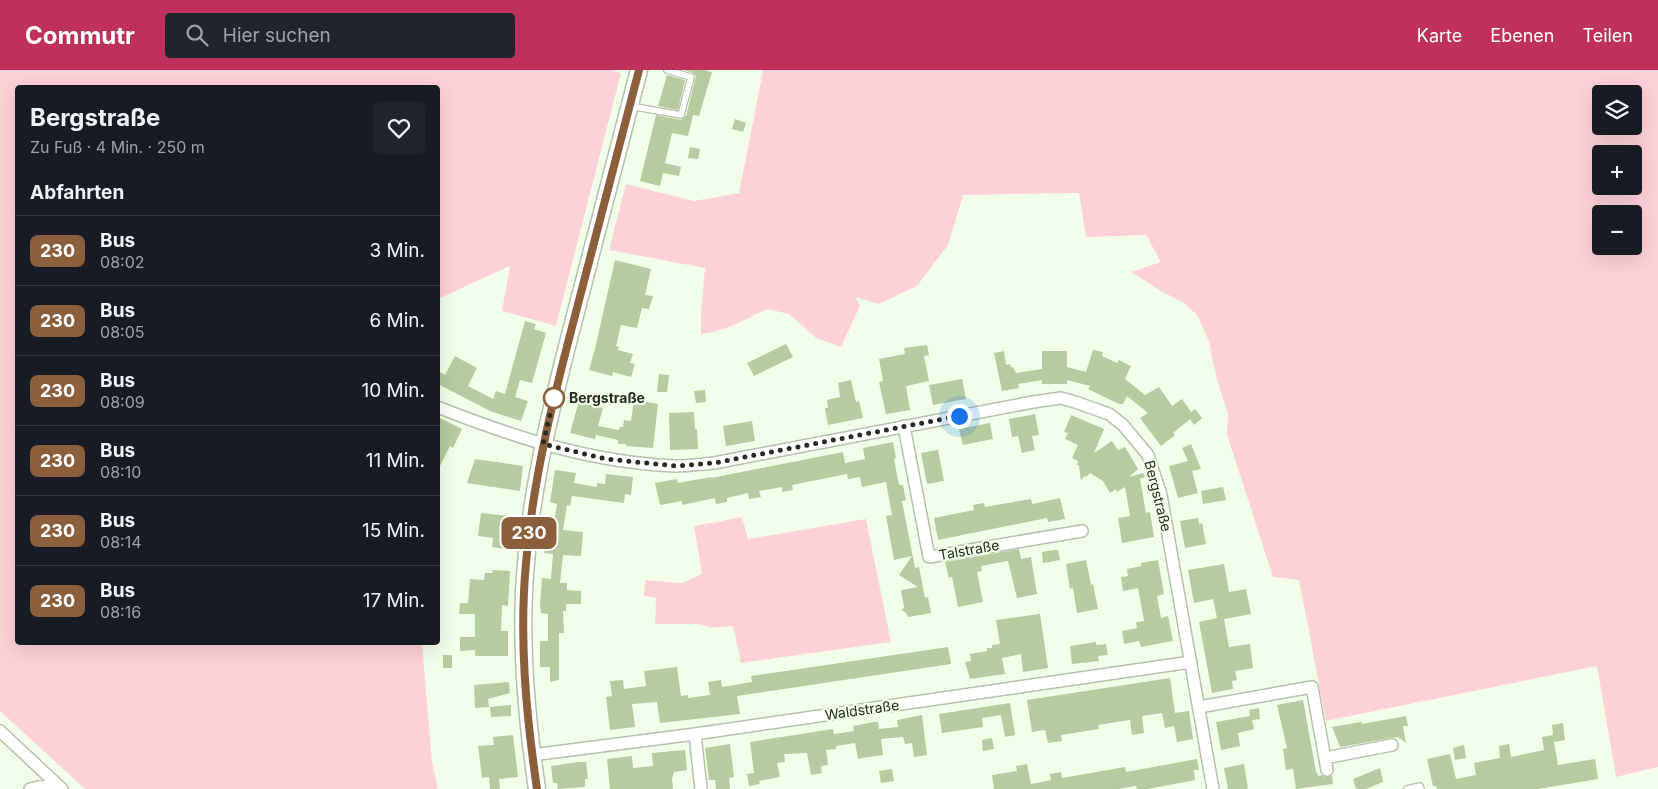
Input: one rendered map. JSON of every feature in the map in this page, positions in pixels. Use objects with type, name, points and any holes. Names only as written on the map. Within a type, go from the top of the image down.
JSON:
[{"type":"street","points":[[537,789],[525,684],[523,620],[532,504],[543,444],[639,70]]},
{"type":"street","name":"Bergstraße","points":[[440,408],[484,425],[543,444],[606,459],[677,466],[714,463],[1061,398],[1109,414],[1123,425],[1148,455],[1161,495],[1213,789]]},
{"type":"street","name":"Talstraße","points":[[904,426],[930,557],[1082,531]]},
{"type":"street","name":"Waldstraße","points":[[532,755],[695,734],[1191,662]]},
{"type":"street","points":[[1199,707],[1312,688],[1326,764],[1392,745]]},
{"type":"street","points":[[0,731],[59,786]]},
{"type":"street","points":[[695,734],[701,789]]},
{"type":"street","points":[[30,789],[59,786]]},
{"type":"lane","points":[[629,106],[681,115],[691,77],[667,70]]},
{"type":"lane","points":[[1408,789],[1420,786],[1421,789]]},
{"type":"shaded area","points":[[0,70],[609,70],[621,73],[556,326],[502,311],[510,266],[440,298],[440,85],[15,85],[15,645],[422,645],[432,761],[438,789],[85,789],[0,711]]},
{"type":"shaded area","points":[[763,70],[1658,70],[1658,767],[1616,777],[1597,666],[1326,721],[1299,580],[1273,577],[1227,435],[1228,414],[1217,380],[1208,339],[1197,315],[1184,303],[1131,272],[1161,262],[1146,235],[1086,237],[1079,193],[963,195],[948,245],[917,286],[879,304],[855,297],[860,306],[841,347],[816,338],[789,314],[767,309],[728,327],[701,334],[705,268],[609,250],[626,184],[694,201],[739,193]]},
{"type":"shaded area","points":[[742,517],[748,539],[866,519],[891,642],[741,663],[733,626],[711,628],[699,624],[655,624],[656,598],[644,596],[645,580],[682,583],[702,574],[694,526]]},
{"type":"building","points":[[684,70],[712,72],[699,116],[693,115],[688,136],[672,133],[665,163],[681,167],[679,176],[663,173],[660,186],[640,181],[656,115],[681,120],[686,116],[696,76]]},
{"type":"building","points":[[667,75],[685,80],[678,110],[658,106]]},
{"type":"building","points":[[735,119],[746,123],[743,132],[732,129]]},
{"type":"building","points":[[690,147],[700,149],[698,159],[688,158]]},
{"type":"building","points":[[615,260],[651,269],[645,295],[653,296],[649,309],[642,308],[637,328],[621,325],[616,346],[619,347],[618,350],[633,354],[630,363],[635,364],[631,377],[613,372],[612,376],[589,370]]},
{"type":"building","points":[[525,321],[536,324],[534,329],[546,333],[532,383],[520,380],[515,397],[528,401],[521,421],[490,411],[440,385],[440,372],[445,375],[455,356],[477,368],[468,386],[493,399],[496,391],[505,394]]},
{"type":"building","points":[[786,344],[793,357],[754,376],[747,363]]},
{"type":"building","points":[[927,345],[929,355],[924,356],[929,381],[906,386],[910,410],[886,414],[879,382],[883,381],[879,359],[905,354],[904,348]]},
{"type":"building","points":[[1093,350],[1103,352],[1102,356],[1117,363],[1119,360],[1131,366],[1125,379],[1145,395],[1159,387],[1172,406],[1182,399],[1191,412],[1195,409],[1202,418],[1194,425],[1190,419],[1161,446],[1140,418],[1148,413],[1127,396],[1123,404],[1119,404],[1088,389],[1090,386],[1067,380],[1067,384],[1042,384],[1042,380],[1018,384],[1019,388],[1002,391],[994,353],[1004,351],[1006,365],[1010,364],[1016,373],[1042,369],[1042,351],[1067,351],[1067,367],[1086,372]]},
{"type":"building","points":[[659,374],[669,375],[667,392],[657,392]]},
{"type":"building","points":[[962,379],[966,399],[933,405],[929,385]]},
{"type":"building","points":[[851,380],[856,402],[859,401],[863,418],[828,425],[825,408],[828,408],[827,400],[840,397],[838,383]]},
{"type":"building","points":[[705,390],[706,402],[696,403],[694,391]]},
{"type":"building","points":[[634,400],[658,404],[653,448],[626,446],[626,444],[618,444],[618,440],[596,435],[595,439],[570,433],[579,401],[603,408],[598,426],[619,430],[620,427],[623,427],[624,420],[631,421]]},
{"type":"building","points":[[694,412],[698,449],[670,450],[669,413]]},
{"type":"building","points":[[1035,414],[1039,435],[1032,436],[1035,450],[1022,453],[1018,436],[1012,437],[1009,419]]},
{"type":"building","points":[[1071,415],[1104,429],[1094,453],[1112,441],[1118,450],[1125,447],[1138,469],[1129,477],[1143,473],[1145,477],[1140,479],[1146,513],[1150,512],[1154,537],[1122,543],[1118,518],[1130,516],[1125,487],[1117,492],[1116,489],[1110,493],[1103,481],[1090,473],[1083,477],[1081,481],[1079,465],[1077,465],[1078,461],[1072,458],[1078,445],[1065,439],[1068,433],[1064,432]]},
{"type":"building","points":[[440,418],[462,429],[453,448],[450,446],[440,466]]},
{"type":"building","points":[[752,421],[755,441],[726,446],[723,426]]},
{"type":"building","points":[[990,423],[993,439],[963,445],[959,429]]},
{"type":"building","points":[[893,442],[899,485],[903,485],[906,500],[902,501],[915,568],[919,567],[925,598],[928,597],[931,613],[908,617],[902,610],[904,607],[901,590],[918,587],[899,575],[912,556],[894,560],[886,516],[892,515],[886,482],[862,487],[860,477],[848,479],[847,474],[792,485],[793,490],[788,491],[782,492],[782,487],[759,491],[761,497],[749,499],[748,493],[727,498],[727,502],[716,504],[715,498],[682,505],[682,501],[660,505],[655,483],[677,479],[678,483],[711,478],[843,452],[845,463],[865,459],[863,448]]},
{"type":"building","points":[[1191,444],[1201,469],[1192,471],[1198,493],[1178,498],[1169,466],[1188,461],[1182,448]]},
{"type":"building","points":[[938,450],[944,481],[927,484],[921,453]]},
{"type":"building","points":[[475,459],[523,466],[520,491],[467,483]]},
{"type":"building","points":[[555,470],[576,473],[574,483],[597,487],[597,483],[605,484],[606,474],[633,477],[631,495],[625,494],[624,503],[572,496],[570,506],[567,505],[563,530],[583,532],[581,556],[563,555],[560,583],[567,583],[567,590],[581,591],[581,604],[566,604],[566,611],[563,611],[564,633],[559,633],[559,680],[550,682],[550,667],[540,667],[540,641],[548,641],[548,614],[541,613],[540,605],[542,578],[551,579],[553,554],[544,553],[547,528],[553,529],[557,504],[550,502]]},
{"type":"building","points":[[1223,487],[1226,500],[1203,504],[1201,491]]},
{"type":"building","points":[[1060,498],[1065,519],[1048,522],[1047,518],[938,540],[934,518],[974,510],[973,505],[984,503],[985,507],[1031,499],[1032,504]]},
{"type":"building","points":[[481,513],[516,517],[512,550],[492,547],[493,538],[478,536]]},
{"type":"building","points":[[1198,518],[1199,524],[1202,523],[1206,544],[1185,548],[1180,521]]},
{"type":"building","points":[[1019,549],[1021,559],[1031,557],[1037,594],[1017,598],[1008,561],[981,566],[982,571],[977,572],[983,602],[958,607],[952,577],[949,578],[945,562]]},
{"type":"building","points":[[1058,550],[1060,560],[1043,563],[1042,552]]},
{"type":"building","points":[[1086,560],[1098,609],[1077,613],[1073,588],[1070,589],[1066,564]]},
{"type":"building","points":[[1158,560],[1164,594],[1157,596],[1161,618],[1168,616],[1173,641],[1141,647],[1139,641],[1124,644],[1122,631],[1137,628],[1136,622],[1144,621],[1138,588],[1123,591],[1121,577],[1128,576],[1127,569],[1141,566],[1141,563]]},
{"type":"building","points":[[1224,564],[1229,592],[1246,589],[1251,614],[1224,619],[1229,647],[1250,644],[1253,668],[1235,671],[1237,680],[1232,681],[1233,689],[1212,693],[1199,622],[1217,618],[1213,599],[1194,603],[1188,570]]},
{"type":"building","points":[[492,570],[510,571],[508,606],[502,605],[501,631],[508,631],[508,656],[475,656],[475,650],[460,651],[460,637],[475,637],[475,614],[459,614],[460,603],[468,603],[470,579],[484,580],[485,573],[493,573]]},
{"type":"building","points":[[1040,614],[1048,668],[1023,672],[1021,654],[1002,658],[1005,674],[970,679],[965,662],[971,661],[970,654],[987,651],[987,648],[992,648],[992,645],[1000,644],[996,620]]},
{"type":"building","points":[[1096,642],[1096,645],[1106,644],[1108,655],[1098,656],[1099,661],[1072,664],[1070,646]]},
{"type":"building","points":[[948,647],[951,664],[737,696],[740,714],[660,723],[657,702],[632,704],[635,727],[610,730],[606,697],[612,696],[610,681],[623,680],[624,689],[646,686],[644,671],[677,667],[681,696],[688,695],[688,698],[710,695],[708,682],[721,680],[722,687],[752,682],[751,676]]},
{"type":"building","points":[[443,655],[452,655],[452,668],[443,668]]},
{"type":"building","points":[[1170,678],[1175,713],[1189,711],[1193,739],[1177,742],[1174,726],[1165,728],[1162,713],[1142,716],[1144,733],[1132,735],[1130,720],[1098,725],[1099,729],[1061,735],[1062,741],[1048,743],[1045,730],[1032,732],[1027,700]]},
{"type":"building","points":[[509,682],[510,693],[488,699],[489,707],[475,708],[474,685]]},
{"type":"building","points":[[1303,700],[1316,772],[1318,776],[1332,775],[1333,784],[1296,789],[1293,769],[1286,770],[1283,749],[1287,748],[1277,705]]},
{"type":"building","points":[[1010,703],[1015,735],[1005,737],[1001,715],[982,718],[983,727],[942,733],[939,714]]},
{"type":"building","points":[[511,705],[511,716],[491,717],[490,707]]},
{"type":"building","points":[[1259,708],[1260,719],[1252,720],[1254,729],[1238,733],[1240,746],[1221,750],[1216,722],[1250,716],[1249,710]]},
{"type":"building","points":[[922,715],[927,755],[914,757],[912,743],[905,744],[903,737],[881,739],[883,755],[858,759],[855,743],[836,746],[836,749],[826,750],[828,765],[821,766],[822,773],[811,775],[807,753],[784,754],[785,762],[777,763],[780,777],[759,781],[760,784],[749,786],[747,774],[754,773],[750,742],[833,729],[834,734],[854,731],[853,726],[874,722],[878,722],[879,729],[898,727],[897,720]]},
{"type":"building","points":[[1406,716],[1408,726],[1403,726],[1406,743],[1398,737],[1340,747],[1332,727],[1361,722],[1362,724]]},
{"type":"building","points":[[1563,723],[1565,740],[1554,742],[1558,765],[1595,759],[1598,779],[1538,789],[1437,789],[1436,786],[1433,786],[1427,759],[1450,754],[1456,779],[1476,775],[1474,763],[1500,758],[1499,746],[1509,744],[1511,757],[1544,750],[1542,737],[1553,735],[1552,725]]},
{"type":"building","points":[[513,735],[518,777],[499,779],[500,789],[490,789],[489,777],[482,778],[478,746],[494,745],[493,737]]},
{"type":"building","points":[[992,738],[994,749],[983,751],[982,740]]},
{"type":"building","points":[[730,744],[734,777],[729,778],[730,789],[716,789],[715,780],[709,780],[705,748]]},
{"type":"building","points":[[1464,745],[1466,758],[1455,760],[1453,748]]},
{"type":"building","points":[[685,750],[687,770],[674,772],[672,779],[673,789],[610,789],[607,759],[632,756],[633,768],[653,766],[652,753]]},
{"type":"building","points":[[1197,759],[1199,770],[1194,770],[1195,780],[1148,789],[1137,789],[1136,786],[1118,789],[994,789],[992,775],[1017,771],[1016,766],[1027,764],[1031,784],[1051,780],[1050,774],[1061,772],[1062,778],[1125,767],[1126,772]]},
{"type":"building","points":[[586,762],[588,779],[585,779],[585,787],[558,789],[557,783],[553,783],[551,766]]},
{"type":"building","points":[[1244,764],[1248,789],[1228,789],[1224,768]]},
{"type":"building","points":[[1380,768],[1383,782],[1366,789],[1356,789],[1353,779]]},
{"type":"building","points":[[892,769],[894,781],[881,783],[879,771]]},
{"type":"bus line","name":"230","points":[[537,789],[525,684],[523,620],[532,504],[543,444],[639,70]]},
{"type":"place","name":"Bergstraße","points":[[554,398]]},
{"type":"route","points":[[554,398],[543,444],[606,459],[677,466],[714,463],[959,416]]}]
